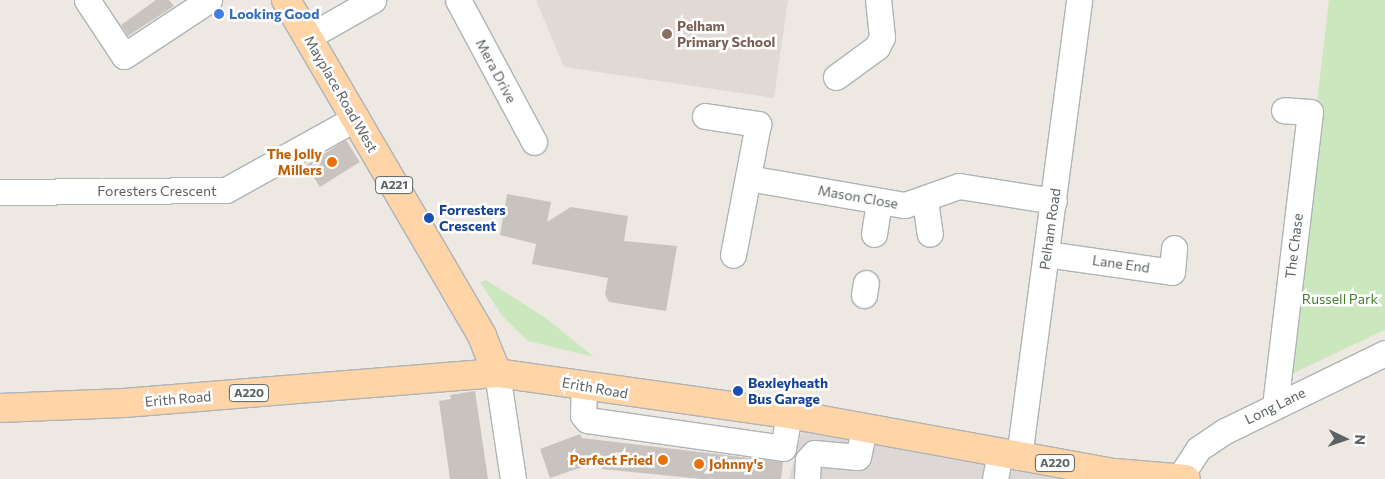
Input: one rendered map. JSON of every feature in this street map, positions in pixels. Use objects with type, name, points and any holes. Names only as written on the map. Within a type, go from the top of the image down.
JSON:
[{"type":"main road","name":"Mayplace Road West","points":[[286,0],[482,336],[497,373]]},
{"type":"main road","name":"Erith Road","points":[[0,408],[124,403],[497,373],[789,414],[864,428],[1005,463],[1183,478]]},
{"type":"street","points":[[87,0],[124,56],[209,0]]},
{"type":"street","points":[[308,37],[373,0]]},
{"type":"street","name":"Mera Drive","points":[[458,0],[534,142]]},
{"type":"street","points":[[836,77],[877,47],[882,37],[878,0]]},
{"type":"street","name":"Pelham Road","points":[[1005,463],[1046,254],[1079,0]]},
{"type":"street","name":"The Chase","points":[[1275,406],[1310,112],[1284,110]]},
{"type":"street","points":[[705,116],[758,124],[733,255]]},
{"type":"street","name":"Foresters Crescent","points":[[0,192],[226,190],[356,118]]},
{"type":"street","name":"Mason Close","points":[[748,178],[905,205],[925,200],[958,186],[1054,201]]},
{"type":"street","points":[[925,200],[930,234]]},
{"type":"street","points":[[874,234],[879,201]]},
{"type":"street","name":"Lane End","points":[[1046,254],[1172,272],[1174,248]]},
{"type":"street","name":"Long Lane","points":[[1183,478],[1198,449],[1275,406],[1385,353]]},
{"type":"street","points":[[497,373],[513,479]]},
{"type":"street","points":[[807,479],[808,460],[814,454],[858,457],[864,428]]},
{"type":"shaded area","name":"Pelham Primary School","points":[[536,0],[788,0],[774,98],[564,67]]},
{"type":"shaded area","name":"Bexleyheath Bus Garage","points":[[802,429],[1065,477],[1065,479],[789,479]]},
{"type":"green space","name":"Russell Park","points":[[1329,0],[1385,0],[1385,330],[1285,377]]},
{"type":"green space","points":[[486,280],[547,319],[594,357],[528,341],[503,317],[480,282]]},
{"type":"building","points":[[156,0],[169,0],[174,6],[128,36],[121,25]]},
{"type":"building","name":"The Jolly Millers","points":[[346,140],[360,162],[320,187],[306,165]]},
{"type":"building","points":[[507,194],[551,202],[547,222],[571,207],[628,216],[624,241],[677,246],[666,311],[609,302],[605,294],[608,278],[532,264],[536,244],[500,235]]},
{"type":"building","points":[[475,391],[488,479],[450,479],[439,401],[451,399],[450,395]]},
{"type":"building","points":[[580,434],[582,438],[783,462],[781,479],[702,479],[602,469],[603,460],[550,478],[540,449]]},
{"type":"place","name":"Looking Good","points":[[219,14]]},
{"type":"place","name":"Pelham Primary School","points":[[667,34]]},
{"type":"place","name":"The Jolly Millers","points":[[332,162]]},
{"type":"place","name":"Forresters Crescent","points":[[429,218]]},
{"type":"place","name":"Bexleyheath Bus Garage","points":[[738,391]]},
{"type":"place","name":"Perfect Fried","points":[[663,460]]},
{"type":"place","name":"Johnny's","points":[[699,464]]}]
